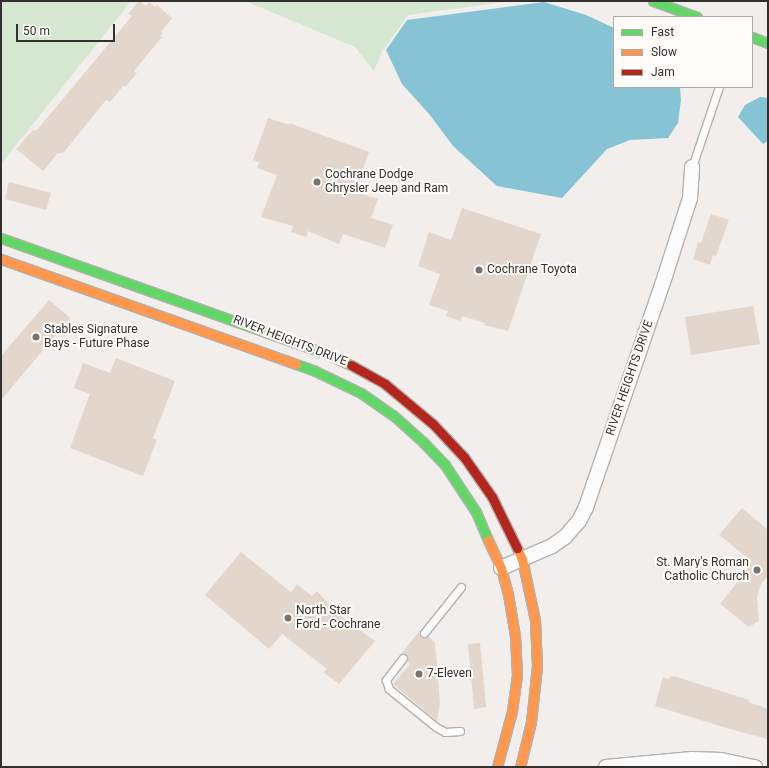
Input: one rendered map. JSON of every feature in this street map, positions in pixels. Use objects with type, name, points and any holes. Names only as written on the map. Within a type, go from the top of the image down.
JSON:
[{"type":"street","points":[[653,1],[694,16]]},
{"type":"street","points":[[753,37],[768,43]]},
{"type":"street","name":"RIVER HEIGHTS DRIVE","points":[[501,568],[552,546],[565,536],[579,521],[586,507],[688,206],[692,184],[692,167]]},
{"type":"street","name":"RIVER HEIGHTS DRIVE","points":[[1,238],[52,255],[174,310],[316,371],[361,393],[409,429],[445,465],[476,512],[501,568],[513,617],[517,676],[512,711],[498,765]]},
{"type":"street","points":[[47,276],[52,255]]},
{"type":"street","name":"RIVER HEIGHTS DRIVE","points":[[1,259],[47,276],[174,310],[327,354],[369,374],[415,407],[464,457],[492,496],[522,559],[535,620],[537,666],[531,722],[520,767]]},
{"type":"street","points":[[361,393],[369,374]]},
{"type":"street","points":[[606,767],[692,759],[721,760],[755,767]]},
{"type":"street","points":[[498,765],[516,767]]},
{"type":"lane","points":[[692,167],[719,88]]},
{"type":"lane","points":[[424,633],[461,587]]},
{"type":"lane","points":[[403,658],[386,680],[386,685],[389,689],[436,727],[445,732],[460,731]]},
{"type":"green space","points":[[1,1],[131,1],[1,164]]},
{"type":"green space","points":[[245,1],[511,1],[408,15],[382,52],[374,71],[355,47]]},
{"type":"water","points":[[544,2],[586,15],[613,28],[613,88],[680,88],[681,100],[678,123],[668,138],[630,140],[607,149],[562,198],[497,186],[453,146],[430,115],[402,84],[386,50],[407,20]]},
{"type":"water","points":[[760,97],[768,98],[768,141],[763,144],[738,117],[745,105]]},
{"type":"building","points":[[139,1],[146,6],[149,2],[155,7],[157,5],[172,18],[161,32],[163,33],[160,36],[162,37],[134,71],[137,73],[125,87],[124,85],[110,102],[106,100],[64,152],[57,154],[43,171],[16,149],[32,131],[37,130],[132,16],[128,14]]},
{"type":"building","name":"Cochrane Dodge Chrysler Jeep and Ram","points":[[268,118],[289,125],[289,123],[369,152],[355,192],[378,199],[371,218],[393,225],[385,248],[343,234],[339,244],[308,231],[306,237],[291,232],[293,226],[261,217],[277,175],[257,168],[259,162],[253,160]]},
{"type":"building","points":[[9,182],[51,193],[46,210],[5,199]]},
{"type":"building","name":"Cochrane Toyota","points":[[462,208],[541,234],[508,331],[484,325],[485,323],[462,316],[460,321],[446,316],[448,311],[429,305],[440,274],[418,266],[429,232],[451,240]]},
{"type":"building","points":[[711,214],[729,220],[716,256],[713,255],[710,265],[693,259],[698,242],[701,243]]},
{"type":"building","name":"Stables Signature Bays - Future Phase","points":[[49,300],[70,318],[1,400],[1,356]]},
{"type":"building","points":[[753,306],[760,344],[691,355],[685,317]]},
{"type":"building","points":[[116,358],[175,381],[153,438],[157,440],[143,476],[70,448],[90,394],[74,388],[83,363],[110,373]]},
{"type":"building","name":"St. Mary's Roman Catholic Church","points":[[742,508],[768,530],[768,576],[761,584],[757,597],[759,621],[749,627],[720,604],[752,561],[719,535]]},
{"type":"building","name":"North Star Ford - Cochrane","points":[[241,552],[291,592],[297,584],[312,596],[317,591],[339,615],[375,641],[339,684],[323,672],[327,669],[282,634],[269,649],[205,595]]},
{"type":"building","name":"7-Eleven","points":[[420,630],[419,634],[421,637],[428,636],[435,643],[440,703],[437,721],[393,684],[410,664],[407,661],[408,658],[406,654],[401,654]]},
{"type":"building","points":[[480,643],[486,707],[474,709],[468,644]]},
{"type":"building","points":[[674,676],[749,700],[748,702],[768,709],[768,739],[655,706],[663,677],[669,679],[670,677]]},
{"type":"traffic: fast","points":[[653,1],[694,16]]},
{"type":"traffic: fast","points":[[753,37],[768,43]]},
{"type":"traffic: fast","points":[[1,238],[327,354],[351,365]]},
{"type":"traffic: fast","points":[[296,364],[315,371],[361,393],[393,415],[423,442],[445,465],[476,512],[488,540]]},
{"type":"traffic: slow","points":[[1,259],[296,364]]},
{"type":"traffic: slow","points":[[488,540],[501,568],[508,594],[515,636],[517,675],[512,711],[497,767]]},
{"type":"traffic: slow","points":[[517,548],[522,559],[535,620],[537,666],[531,722],[520,767]]},
{"type":"traffic: jam","points":[[351,365],[385,384],[433,424],[464,457],[492,497],[517,548]]},
{"type":"place","name":"Cochrane Dodge Chrysler Jeep and Ram","points":[[317,182]]},
{"type":"place","name":"Cochrane Toyota","points":[[479,270]]},
{"type":"place","name":"Stables Signature Bays - Future Phase","points":[[36,337]]},
{"type":"place","name":"St. Mary's Roman Catholic Church","points":[[757,570]]},
{"type":"place","name":"North Star Ford - Cochrane","points":[[288,618]]},
{"type":"place","name":"7-Eleven","points":[[419,674]]}]
